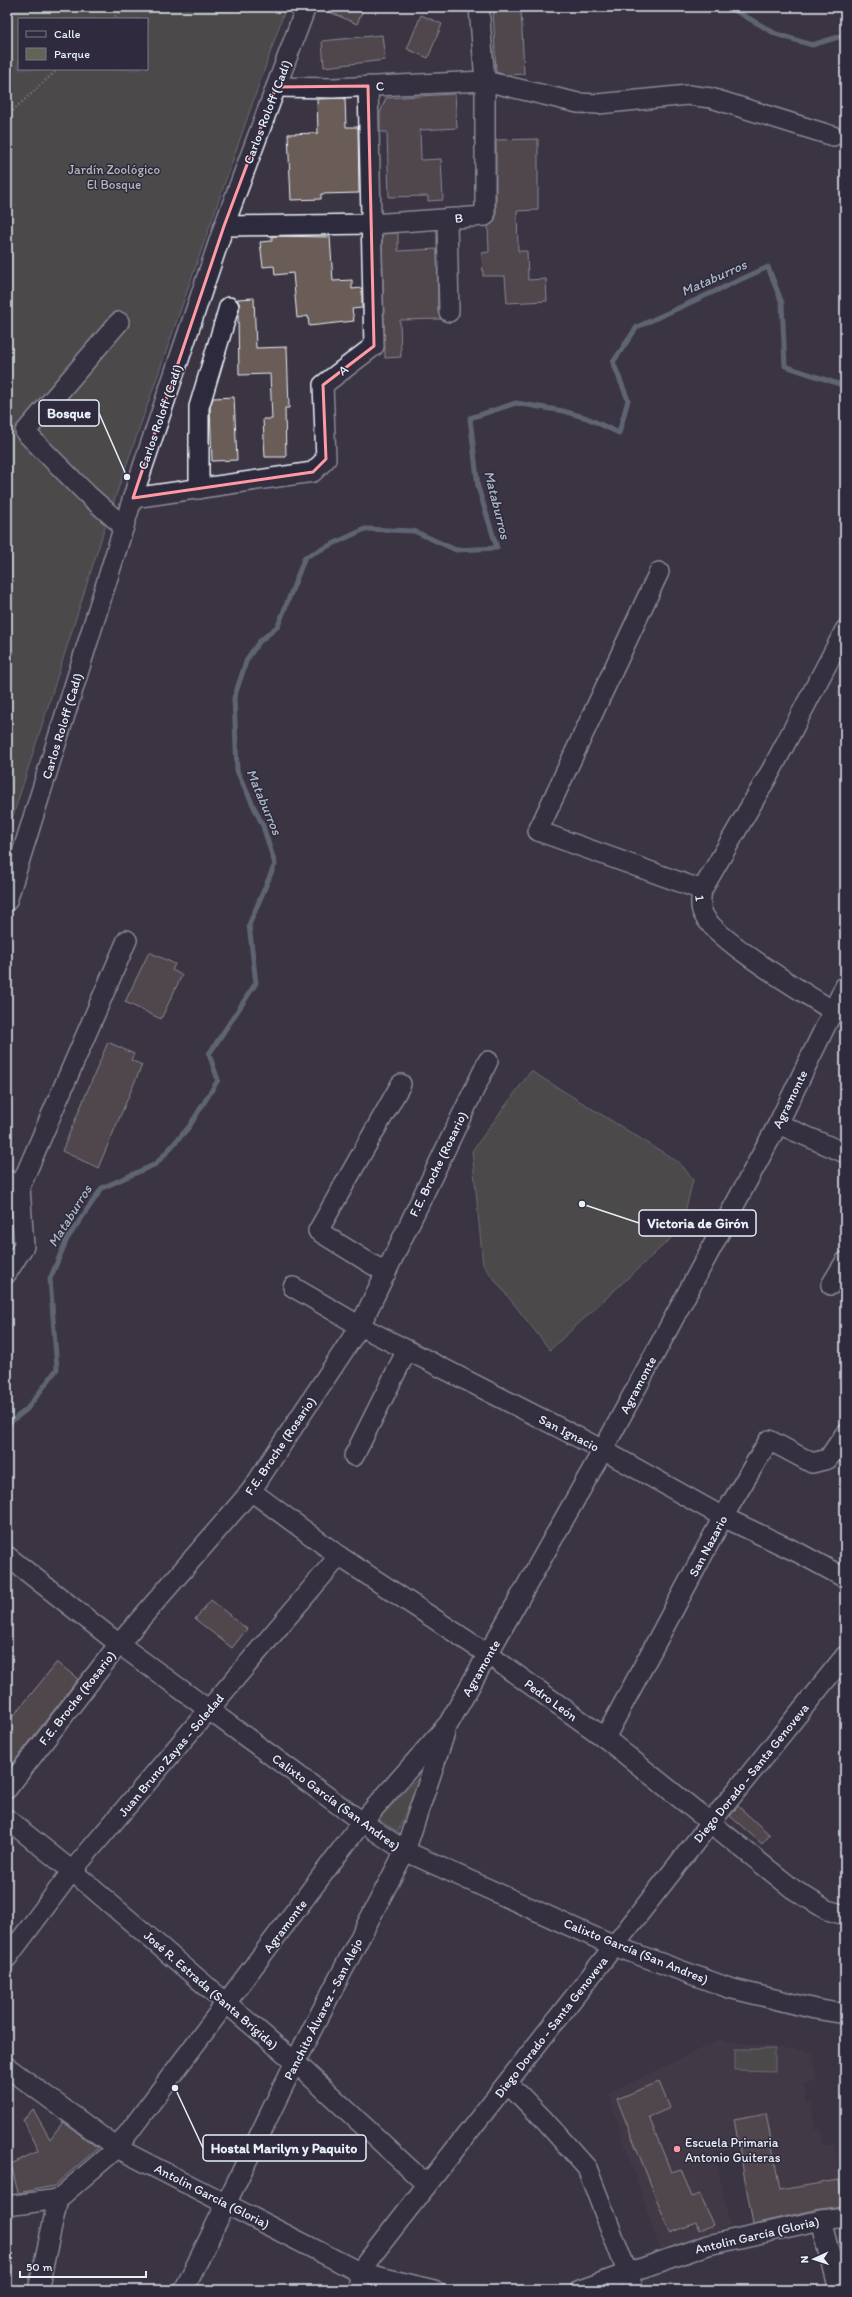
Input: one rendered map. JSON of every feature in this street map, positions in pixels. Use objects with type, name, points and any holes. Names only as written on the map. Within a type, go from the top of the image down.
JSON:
[{"type":"street","name":"Carlos Roloff (Cadí)","points":[[7,901],[133,498],[224,226],[306,7]]},
{"type":"street","name":"B","points":[[224,226],[372,224],[485,216],[485,81],[479,7]]},
{"type":"street","name":"C","points":[[276,87],[368,86],[485,81],[578,103],[598,104],[688,95],[711,98],[833,136]]},
{"type":"street","name":"A","points":[[133,498],[313,472],[326,459],[323,385],[374,346],[368,86]]},
{"type":"street","points":[[447,219],[449,312]]},
{"type":"street","points":[[199,489],[199,407],[229,307]]},
{"type":"street","points":[[119,322],[26,432],[87,494],[124,527]]},
{"type":"street","name":"1","points":[[659,572],[538,831],[702,890],[702,912],[713,929],[737,947],[833,1011]]},
{"type":"street","points":[[702,890],[772,769],[845,630]]},
{"type":"street","points":[[7,1273],[24,1246],[13,1184],[127,940]]},
{"type":"street","name":"Agramonte","points":[[58,2199],[117,2148],[362,1822],[449,1723],[489,1655],[604,1450],[778,1124],[845,986]]},
{"type":"street","name":"F.E. Broche (Rosario)","points":[[7,1789],[119,1644],[251,1491],[360,1326],[488,1061]]},
{"type":"street","points":[[386,1273],[318,1231],[401,1084]]},
{"type":"street","points":[[778,1124],[845,1153]]},
{"type":"street","points":[[831,1285],[845,1262]]},
{"type":"street","name":"San Ignacio","points":[[293,1287],[360,1326],[604,1450],[723,1517],[799,1553],[845,1578]]},
{"type":"street","points":[[354,1456],[407,1350]]},
{"type":"street","name":"San Nazario","points":[[605,1738],[723,1517],[769,1440],[812,1464],[828,1459],[845,1434]]},
{"type":"street","name":"Pedro León","points":[[251,1491],[339,1556],[489,1655],[605,1738],[793,1889],[827,1910],[845,1915]]},
{"type":"street","name":"Calixto García (San Andres)","points":[[7,1556],[119,1644],[362,1822],[405,1851],[614,1946],[729,1988],[815,2009],[845,2014]]},
{"type":"street","name":"Juan Bruno Zayas - Soledad","points":[[7,1958],[72,1872],[339,1556]]},
{"type":"street","name":"Diego Dorado - Santa Genoveva","points":[[359,2281],[427,2185],[711,1822],[845,1656]]},
{"type":"street","name":"Panchito Álvarez - San Alejo","points":[[184,2290],[295,2062],[405,1851],[449,1723]]},
{"type":"street","name":"José R. Estrada (Santa Brígida)","points":[[7,1819],[72,1872],[295,2062],[427,2185]]},
{"type":"street","name":"Antolin García (Gloria)","points":[[7,2067],[117,2148],[226,2202],[359,2281],[434,2290]]},
{"type":"street","points":[[508,2083],[546,2121],[587,2168],[631,2282]]},
{"type":"street","points":[[7,2206],[58,2199],[38,2290]]},
{"type":"street","name":"Antolin García (Gloria)","points":[[580,2290],[631,2282],[708,2245],[821,2220],[845,2217]]},
{"type":"street","points":[[821,2220],[839,2290]]},
{"type":"path","points":[[113,18],[125,7]]},
{"type":"path","points":[[7,116],[57,70]]},
{"type":"highlighted area","points":[[368,86],[374,346],[323,385],[326,459],[313,472],[133,498],[224,226],[276,87]]},
{"type":"shaded area","points":[[718,2040],[813,2052],[817,2081],[804,2083],[806,2103],[811,2102],[815,2129],[821,2129],[823,2145],[834,2143],[844,2209],[753,2225],[739,2146],[715,2153],[730,2226],[700,2236],[661,2253],[608,2094]]},
{"type":"green space","name":"Jardín Zoológico El Bosque","points":[[7,7],[286,7],[106,524],[7,835]]},
{"type":"green space","points":[[531,1071],[680,1163],[693,1180],[681,1229],[550,1350],[483,1265],[472,1151]]},
{"type":"green space","points":[[421,1775],[398,1832],[378,1819]]},
{"type":"green space","points":[[735,2049],[775,2049],[775,2071],[735,2070]]},
{"type":"building","points":[[318,7],[364,7],[357,24]]},
{"type":"building","points":[[493,7],[521,7],[524,74],[506,75],[496,72]]},
{"type":"building","points":[[421,15],[442,24],[428,58],[407,49]]},
{"type":"building","points":[[382,35],[385,60],[324,67],[322,41]]},
{"type":"building","points":[[455,94],[457,128],[420,130],[421,160],[441,159],[443,200],[428,201],[428,196],[389,197],[387,132],[380,132],[380,113],[386,98]]},
{"type":"building","points":[[345,98],[346,127],[358,127],[359,193],[321,194],[321,199],[291,200],[288,134],[318,133],[317,99]]},
{"type":"building","points":[[538,139],[538,210],[517,211],[518,251],[527,251],[528,280],[546,279],[547,301],[507,303],[505,276],[483,276],[482,253],[489,252],[488,226],[494,222],[496,216],[496,140]]},
{"type":"building","points":[[398,233],[398,251],[437,249],[438,312],[441,319],[400,320],[401,357],[385,358],[382,234]]},
{"type":"building","points":[[272,236],[330,237],[333,281],[352,280],[352,289],[362,288],[362,308],[352,309],[354,321],[309,326],[308,316],[297,318],[293,273],[275,275],[274,266],[263,267],[260,242],[272,241]]},
{"type":"building","points":[[254,298],[256,348],[287,347],[289,408],[285,408],[286,457],[265,457],[263,419],[272,419],[270,374],[239,375],[238,317],[240,305],[237,299]]},
{"type":"building","points":[[234,397],[237,460],[212,461],[210,407],[213,398]]},
{"type":"building","points":[[149,952],[175,964],[172,970],[182,975],[161,1019],[125,1002]]},
{"type":"building","points":[[108,1042],[134,1054],[131,1060],[142,1065],[98,1168],[62,1151]]},
{"type":"building","points":[[211,1600],[247,1629],[232,1648],[195,1619]]},
{"type":"building","points":[[57,1662],[78,1679],[7,1771],[7,1724]]},
{"type":"building","points":[[738,1806],[770,1835],[762,1844],[730,1816]]},
{"type":"building","points":[[659,2082],[670,2108],[649,2117],[671,2172],[681,2169],[692,2197],[700,2194],[713,2225],[699,2231],[696,2223],[670,2233],[617,2099]]},
{"type":"building","points":[[33,2109],[50,2139],[63,2122],[98,2148],[54,2186],[18,2193],[11,2164],[38,2151],[23,2120]]},
{"type":"building","points":[[766,2113],[780,2190],[839,2180],[843,2206],[819,2209],[753,2224],[734,2119]]},
{"type":"waterway","points":[[729,7],[776,34],[812,45],[845,35]]},
{"type":"waterway","name":"Mataburros","points":[[7,1425],[27,1409],[57,1369],[50,1279],[67,1239],[102,1188],[156,1164],[189,1127],[218,1080],[209,1054],[256,983],[249,925],[275,864],[263,826],[237,771],[234,698],[247,659],[259,642],[278,626],[305,557],[365,529],[414,531],[456,550],[497,548],[478,487],[470,418],[516,403],[563,411],[587,418],[619,433],[628,400],[613,362],[637,327],[768,267],[782,303],[785,366],[845,386]]},
{"type":"place","name":"Bosque","points":[[127,477]]},
{"type":"place","name":"Victoria de Girón","points":[[582,1204]]},
{"type":"place","name":"Hostal Marilyn y Paquito","points":[[175,2088]]},
{"type":"place","name":"Escuela Primaria Antonio Guiteras","points":[[677,2149]]}]
